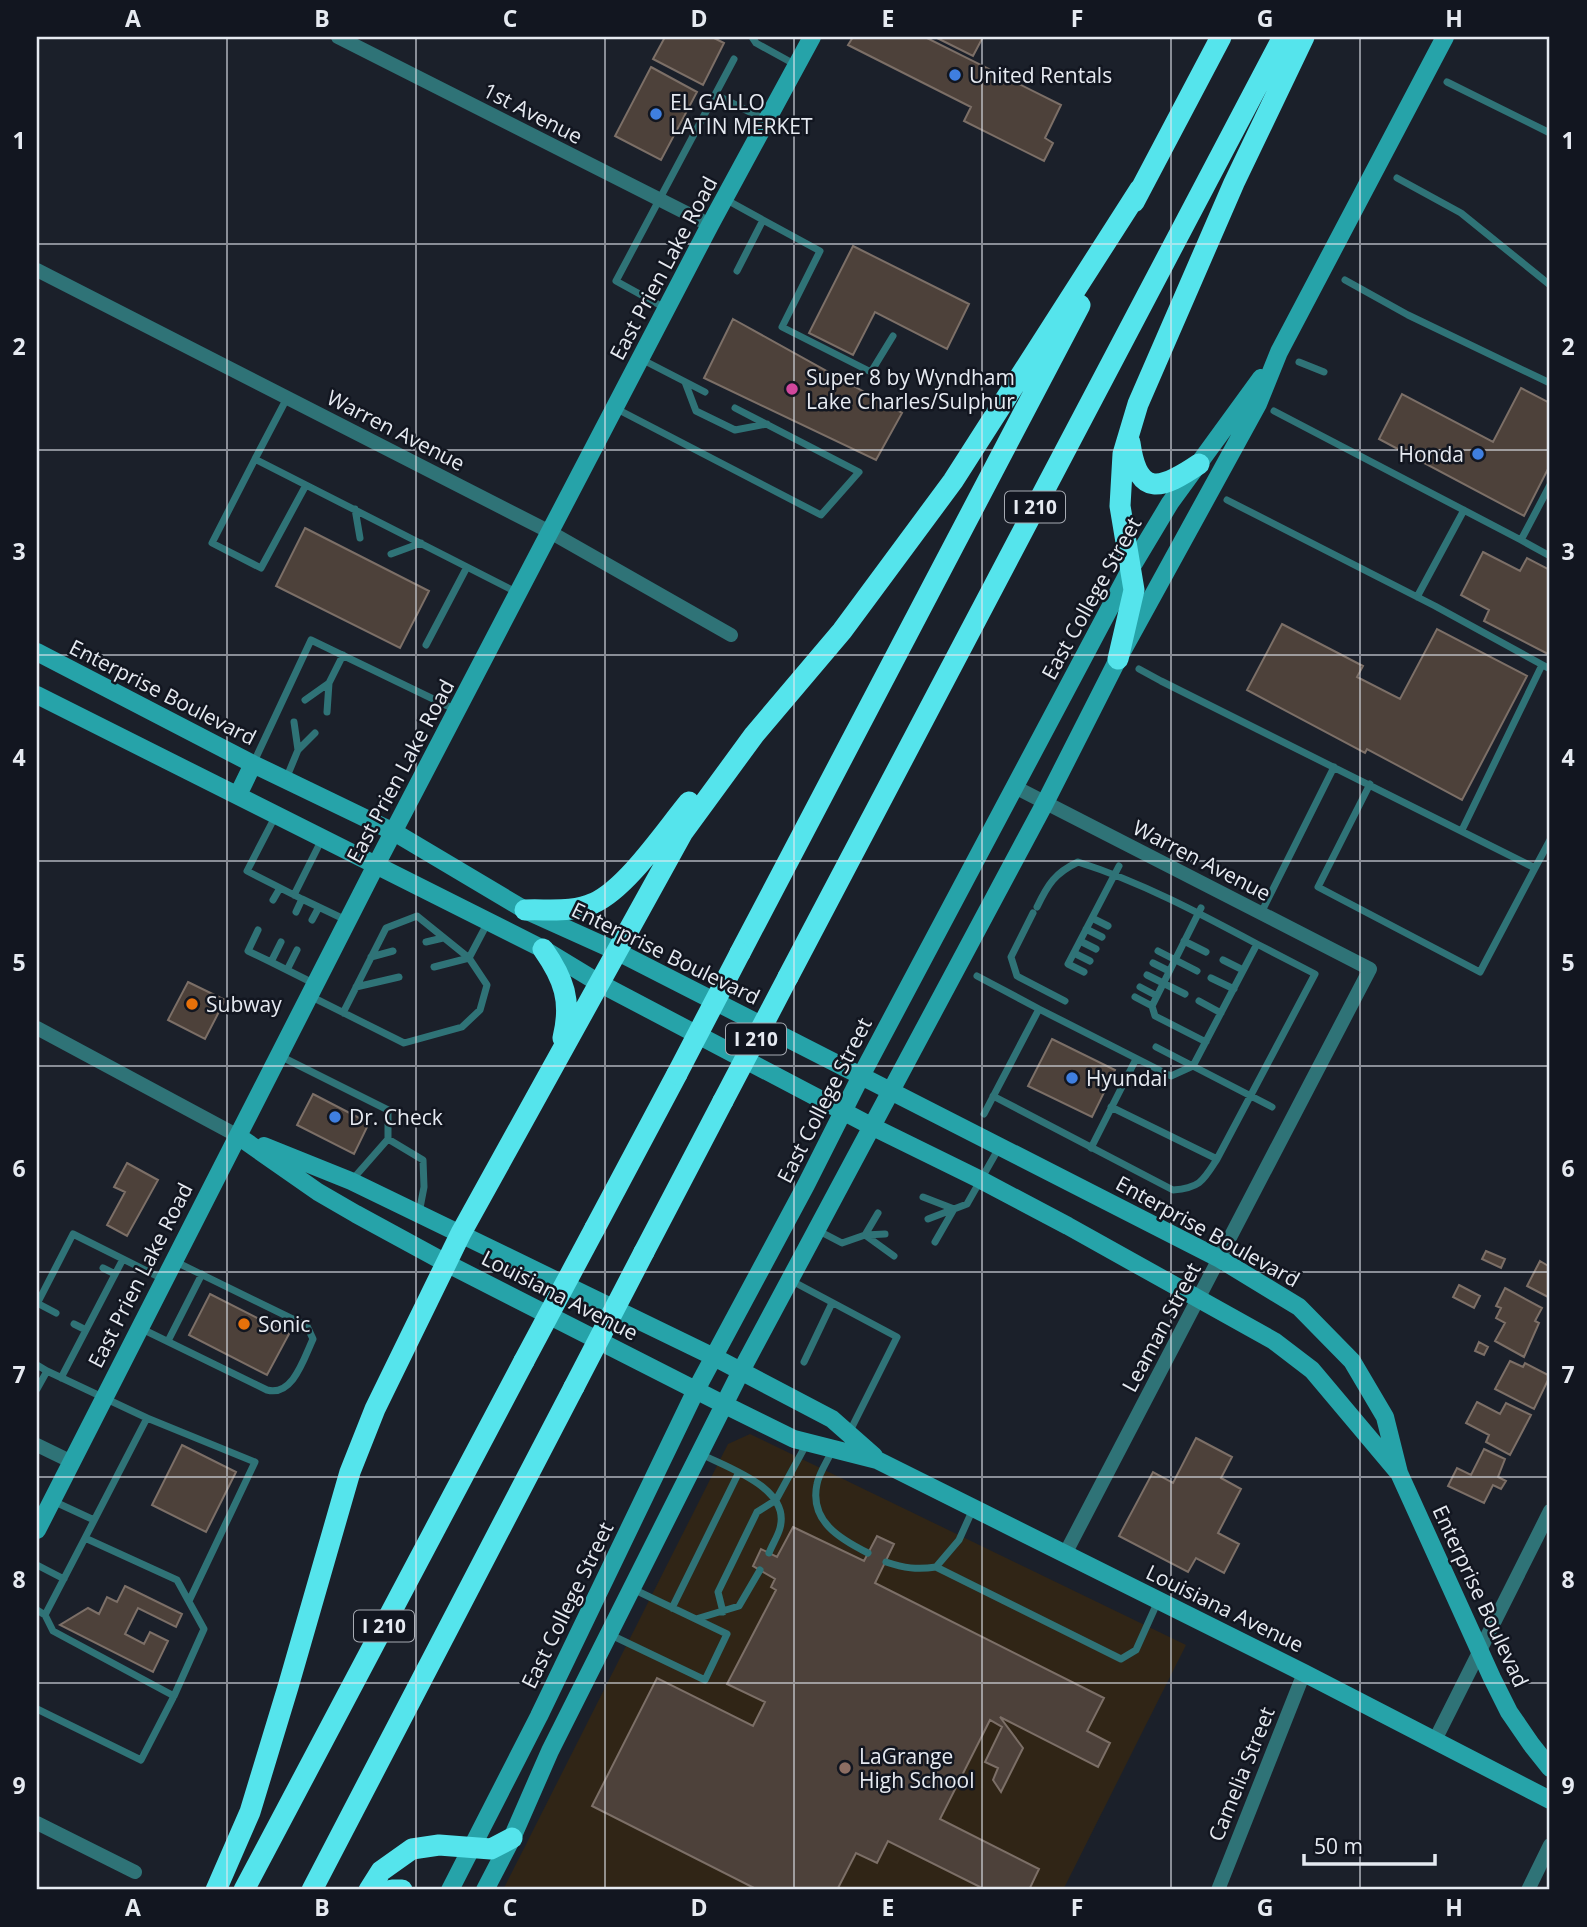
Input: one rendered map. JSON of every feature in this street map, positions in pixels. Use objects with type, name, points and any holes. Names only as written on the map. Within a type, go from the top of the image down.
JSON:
[{"type":"highway","name":"I 210","points":[[244,1890],[677,1074],[1221,37]]},
{"type":"highway","name":"I 210","points":[[312,1890],[723,1101],[1283,37]]},
{"type":"highway","points":[[1118,659],[1134,590],[1120,506],[1123,454],[1128,434],[1138,404],[1234,183],[1304,37]]},
{"type":"highway","points":[[525,910],[574,908],[593,904],[610,894],[630,874],[702,786],[754,734],[842,631],[953,481],[1140,190]]},
{"type":"highway","points":[[1128,434],[1132,461],[1141,478],[1151,485],[1181,477],[1199,464]]},
{"type":"highway","points":[[216,1890],[250,1812],[350,1472],[375,1409],[461,1233],[616,951],[684,832],[754,734]]},
{"type":"highway","points":[[542,949],[556,968],[567,1005],[568,1019],[556,1064]]},
{"type":"highway","points":[[369,1890],[381,1871],[412,1849],[439,1845],[491,1849],[512,1838]]},
{"type":"highway","points":[[393,1890],[402,1890]]},
{"type":"main road","name":"East Prien Lake Road","points":[[37,1530],[376,865],[710,225],[812,37]]},
{"type":"main road","name":"East College Street","points":[[485,1890],[512,1838],[550,1751],[741,1371],[1045,803],[1118,659],[1258,404],[1279,352],[1446,37]]},
{"type":"main road","name":"East College Street","points":[[450,1890],[540,1716],[696,1390],[1131,568],[1170,503],[1279,352]]},
{"type":"main road","name":"Enterprise Boulevard","points":[[37,652],[253,764],[394,832],[525,910],[616,951],[891,1089],[1220,1259],[1300,1307],[1352,1361],[1385,1417],[1399,1474]]},
{"type":"main road","points":[[37,695],[542,949],[599,983],[844,1112],[981,1180],[1274,1341],[1312,1370],[1399,1474]]},
{"type":"main road","points":[[237,795],[253,764]]},
{"type":"main road","name":"Louisiana Avenue","points":[[238,1136],[351,1181],[714,1357],[832,1419],[877,1460]]},
{"type":"main road","name":"Louisiana Avenue","points":[[238,1136],[318,1192],[446,1263],[725,1405],[794,1439],[877,1460],[1304,1673],[1550,1800]]},
{"type":"main road","name":"Enterprise Boulevad","points":[[1399,1474],[1510,1712],[1550,1768]]},
{"type":"street","name":"1st Avenue","points":[[338,37],[710,225]]},
{"type":"street","name":"Warren Avenue","points":[[37,270],[550,532],[731,635]]},
{"type":"street","name":"Warren Avenue","points":[[1015,787],[1370,969]]},
{"type":"street","name":"Leaman Street","points":[[1065,1554],[1370,969]]},
{"type":"street","name":"Louisiana Avenue","points":[[37,1028],[238,1136]]},
{"type":"street","points":[[37,1445],[72,1462]]},
{"type":"street","points":[[1435,1740],[1550,1511]]},
{"type":"street","name":"Camelia Street","points":[[1218,1890],[1304,1673]]},
{"type":"street","points":[[37,1823],[135,1872]]},
{"type":"street","points":[[1528,1890],[1550,1845]]},
{"type":"lane","points":[[752,37],[756,43],[797,65]]},
{"type":"lane","points":[[667,309],[616,281],[734,60]]},
{"type":"lane","points":[[1447,82],[1550,133]]},
{"type":"lane","points":[[716,95],[767,121]]},
{"type":"lane","points":[[1397,178],[1461,213],[1550,285]]},
{"type":"lane","points":[[725,199],[820,251],[782,327],[871,372],[892,335]]},
{"type":"lane","points":[[737,271],[764,220]]},
{"type":"lane","points":[[1345,280],[1408,315],[1550,383]]},
{"type":"lane","points":[[640,359],[705,392]]},
{"type":"lane","points":[[1299,362],[1324,372]]},
{"type":"lane","points":[[685,382],[696,411],[735,430],[767,424]]},
{"type":"lane","points":[[287,398],[212,542],[261,568],[306,485]]},
{"type":"lane","points":[[615,408],[821,515],[859,472],[735,408]]},
{"type":"lane","points":[[1274,411],[1550,555]]},
{"type":"lane","points":[[256,459],[518,593]]},
{"type":"lane","points":[[1521,540],[1550,485]]},
{"type":"lane","points":[[1227,500],[1417,597],[1550,669]]},
{"type":"lane","points":[[355,509],[360,538]]},
{"type":"lane","points":[[1417,597],[1464,510]]},
{"type":"lane","points":[[391,554],[421,543]]},
{"type":"lane","points":[[426,645],[467,567]]},
{"type":"lane","points":[[253,764],[311,640],[457,710]]},
{"type":"lane","points":[[327,712],[330,683],[343,655]]},
{"type":"lane","points":[[1462,830],[1542,665]]},
{"type":"lane","points":[[1139,669],[1535,868]]},
{"type":"lane","points":[[305,700],[330,683]]},
{"type":"lane","points":[[294,722],[298,750]]},
{"type":"lane","points":[[285,779],[298,750],[315,733]]},
{"type":"lane","points":[[1261,914],[1334,766]]},
{"type":"lane","points":[[1370,784],[1318,887],[1480,972],[1550,840]]},
{"type":"lane","points":[[276,815],[247,871],[348,921]]},
{"type":"lane","points":[[294,895],[323,838]]},
{"type":"lane","points":[[993,1097],[1173,1190],[1191,1189],[1203,1180],[1217,1159],[1315,974],[1199,910],[1115,874],[1078,862],[1061,870],[1047,887],[1011,957],[1017,976],[1065,1001]]},
{"type":"lane","points":[[1084,972],[1068,964],[1119,866]]},
{"type":"lane","points":[[273,900],[280,887]]},
{"type":"lane","points":[[296,912],[302,899]]},
{"type":"lane","points":[[312,920],[319,906]]},
{"type":"lane","points":[[1199,910],[1152,1006],[1155,1016],[1206,1042]]},
{"type":"lane","points":[[258,930],[248,951],[287,970],[343,1013],[404,1042],[463,1027],[480,1010],[487,985],[469,958],[417,916],[386,928],[343,1013]]},
{"type":"lane","points":[[1092,918],[1108,926]]},
{"type":"lane","points":[[434,967],[469,958],[488,922]]},
{"type":"lane","points":[[1086,929],[1102,937]]},
{"type":"lane","points":[[426,942],[443,938]]},
{"type":"lane","points":[[1080,941],[1096,949]]},
{"type":"lane","points":[[1184,941],[1206,952]]},
{"type":"lane","points":[[271,962],[281,942]]},
{"type":"lane","points":[[977,976],[1171,1076],[1193,1066],[1257,944]]},
{"type":"lane","points":[[287,970],[297,950]]},
{"type":"lane","points":[[371,957],[393,951]]},
{"type":"lane","points":[[1158,951],[1197,971]]},
{"type":"lane","points":[[1074,953],[1090,961]]},
{"type":"lane","points":[[1223,960],[1244,970]]},
{"type":"lane","points":[[1153,962],[1169,971]]},
{"type":"lane","points":[[1147,975],[1185,994]]},
{"type":"lane","points":[[356,987],[399,977]]},
{"type":"lane","points":[[1211,978],[1234,989]]},
{"type":"lane","points":[[1140,987],[1157,996]]},
{"type":"lane","points":[[1135,997],[1152,1006]]},
{"type":"lane","points":[[1199,1002],[1221,1013]]},
{"type":"lane","points":[[984,1114],[1040,1009]]},
{"type":"lane","points":[[1156,1047],[1272,1107]]},
{"type":"lane","points":[[279,1055],[388,1110],[388,1139],[351,1181]]},
{"type":"lane","points":[[1090,1148],[1136,1059]]},
{"type":"lane","points":[[1111,1107],[1217,1159]]},
{"type":"lane","points":[[388,1139],[423,1160],[424,1187],[419,1213]]},
{"type":"lane","points":[[928,1219],[967,1204],[1000,1146]]},
{"type":"lane","points":[[923,1198],[954,1209]]},
{"type":"lane","points":[[935,1242],[954,1209]]},
{"type":"lane","points":[[865,1235],[878,1213]]},
{"type":"lane","points":[[816,1230],[842,1243],[865,1235],[885,1234]]},
{"type":"lane","points":[[56,1313],[37,1303],[73,1234],[164,1279]]},
{"type":"lane","points":[[865,1235],[894,1256]]},
{"type":"lane","points":[[65,1248],[74,1252]]},
{"type":"lane","points":[[61,1378],[123,1259]]},
{"type":"lane","points":[[139,1327],[267,1390],[275,1392],[286,1387],[294,1378],[313,1339],[307,1326],[173,1260]]},
{"type":"lane","points":[[103,1268],[115,1274]]},
{"type":"lane","points":[[168,1341],[202,1274]]},
{"type":"lane","points":[[790,1280],[897,1337],[849,1434]]},
{"type":"lane","points":[[804,1362],[832,1303]]},
{"type":"lane","points":[[74,1324],[86,1330]]},
{"type":"lane","points":[[37,1365],[146,1418],[255,1462],[189,1601]]},
{"type":"lane","points":[[37,1389],[47,1371]]},
{"type":"lane","points":[[45,1615],[146,1418]]},
{"type":"lane","points":[[723,1612],[718,1592],[757,1512],[776,1500],[808,1442]]},
{"type":"lane","points":[[833,1448],[817,1484],[816,1508],[826,1527],[845,1542],[868,1553]]},
{"type":"lane","points":[[701,1454],[766,1488],[776,1500],[781,1512],[780,1527],[769,1553]]},
{"type":"lane","points":[[672,1608],[738,1474]]},
{"type":"lane","points":[[52,1500],[94,1520]]},
{"type":"lane","points":[[936,1567],[959,1540],[973,1508]]},
{"type":"lane","points":[[37,1709],[141,1760],[204,1629],[177,1580],[85,1538]]},
{"type":"lane","points":[[886,1562],[911,1569],[936,1567],[1121,1659],[1136,1650],[1159,1601]]},
{"type":"lane","points":[[37,1565],[64,1579]]},
{"type":"lane","points":[[696,1619],[738,1606],[760,1570]]},
{"type":"lane","points":[[610,1635],[705,1680],[727,1634],[633,1589]]},
{"type":"lane","points":[[37,1610],[45,1615],[53,1631],[174,1696]]},
{"type":"shaded area","name":"LaGrange High School","points":[[750,1434],[1186,1645],[1063,1890],[503,1890],[728,1444]]},
{"type":"building","points":[[665,37],[712,37],[724,43],[703,85],[653,59]]},
{"type":"building","name":"United Rentals","points":[[853,37],[925,37],[1061,105],[1045,138],[1053,143],[1044,161],[964,121],[971,107],[848,45]]},
{"type":"building","points":[[935,37],[983,37],[973,56]]},
{"type":"building","name":"EL GALLO LATIN MERKET","points":[[651,67],[697,92],[661,160],[615,136]]},
{"type":"building","points":[[853,246],[969,304],[947,349],[875,312],[853,355],[809,333]]},
{"type":"building","name":"Super 8 by Wyndham Lake Charles/Sulphur","points":[[733,319],[902,413],[876,460],[704,378]]},
{"type":"building","name":"Honda","points":[[1521,388],[1550,403],[1550,465],[1524,516],[1379,439],[1402,394],[1493,442]]},
{"type":"building","points":[[305,528],[429,591],[400,648],[276,586]]},
{"type":"building","points":[[1483,552],[1520,571],[1527,558],[1550,570],[1550,655],[1484,621],[1489,610],[1461,595]]},
{"type":"building","points":[[1282,624],[1363,666],[1357,677],[1400,699],[1437,629],[1527,676],[1462,800],[1367,749],[1365,753],[1247,690]]},
{"type":"building","points":[[188,982],[225,1000],[205,1039],[168,1020]]},
{"type":"building","name":"Hyundai","points":[[1052,1039],[1115,1070],[1092,1117],[1028,1086]]},
{"type":"building","points":[[313,1094],[369,1123],[354,1154],[297,1125]]},
{"type":"building","points":[[127,1163],[158,1180],[127,1236],[107,1225],[125,1192],[114,1187]]},
{"type":"building","points":[[1486,1251],[1505,1259],[1501,1268],[1482,1259]]},
{"type":"building","points":[[1540,1261],[1550,1267],[1550,1298],[1527,1286]]},
{"type":"building","points":[[1459,1285],[1480,1296],[1474,1308],[1453,1297]]},
{"type":"building","points":[[1505,1288],[1542,1308],[1535,1321],[1539,1323],[1524,1357],[1495,1341],[1505,1323],[1496,1318],[1501,1308],[1496,1306]]},
{"type":"building","points":[[210,1294],[289,1334],[267,1375],[189,1335]]},
{"type":"building","points":[[1479,1342],[1488,1347],[1484,1355],[1475,1351]]},
{"type":"building","points":[[1510,1361],[1523,1367],[1525,1363],[1550,1376],[1534,1409],[1495,1389]]},
{"type":"building","points":[[1477,1402],[1500,1414],[1506,1403],[1531,1415],[1510,1455],[1486,1442],[1489,1435],[1466,1423]]},
{"type":"building","points":[[1196,1438],[1232,1457],[1221,1478],[1241,1489],[1218,1533],[1239,1544],[1224,1573],[1196,1558],[1188,1572],[1119,1536],[1153,1472],[1173,1483]]},
{"type":"building","points":[[182,1445],[236,1472],[206,1532],[152,1505]]},
{"type":"building","points":[[1484,1449],[1505,1459],[1498,1477],[1506,1481],[1501,1489],[1493,1485],[1484,1503],[1448,1486],[1457,1468],[1471,1475]]},
{"type":"building","points":[[793,1527],[864,1561],[877,1536],[894,1544],[875,1583],[1104,1698],[1087,1731],[1110,1743],[1098,1767],[1000,1717],[1023,1748],[1001,1792],[993,1780],[998,1768],[985,1762],[1002,1727],[990,1720],[940,1819],[1039,1869],[1029,1890],[986,1890],[888,1841],[877,1863],[856,1853],[837,1890],[758,1890],[592,1806],[657,1678],[753,1726],[765,1702],[727,1684],[776,1590],[771,1587],[775,1579],[753,1566],[761,1549],[777,1557]]},
{"type":"building","points":[[125,1586],[182,1614],[176,1627],[138,1608],[125,1634],[144,1644],[150,1632],[168,1641],[153,1672],[60,1625],[88,1608],[99,1614],[107,1597],[117,1602]]},
{"type":"place","name":"United Rentals","points":[[955,75]]},
{"type":"place","name":"EL GALLO LATIN MERKET","points":[[656,114]]},
{"type":"place","name":"Super 8 by Wyndham Lake Charles/Sulphur","points":[[792,389]]},
{"type":"place","name":"Honda","points":[[1478,454]]},
{"type":"place","name":"Subway","points":[[192,1004]]},
{"type":"place","name":"Hyundai","points":[[1072,1078]]},
{"type":"place","name":"Dr. Check","points":[[335,1117]]},
{"type":"place","name":"Sonic","points":[[244,1324]]},
{"type":"place","name":"LaGrange High School","points":[[845,1768]]}]
